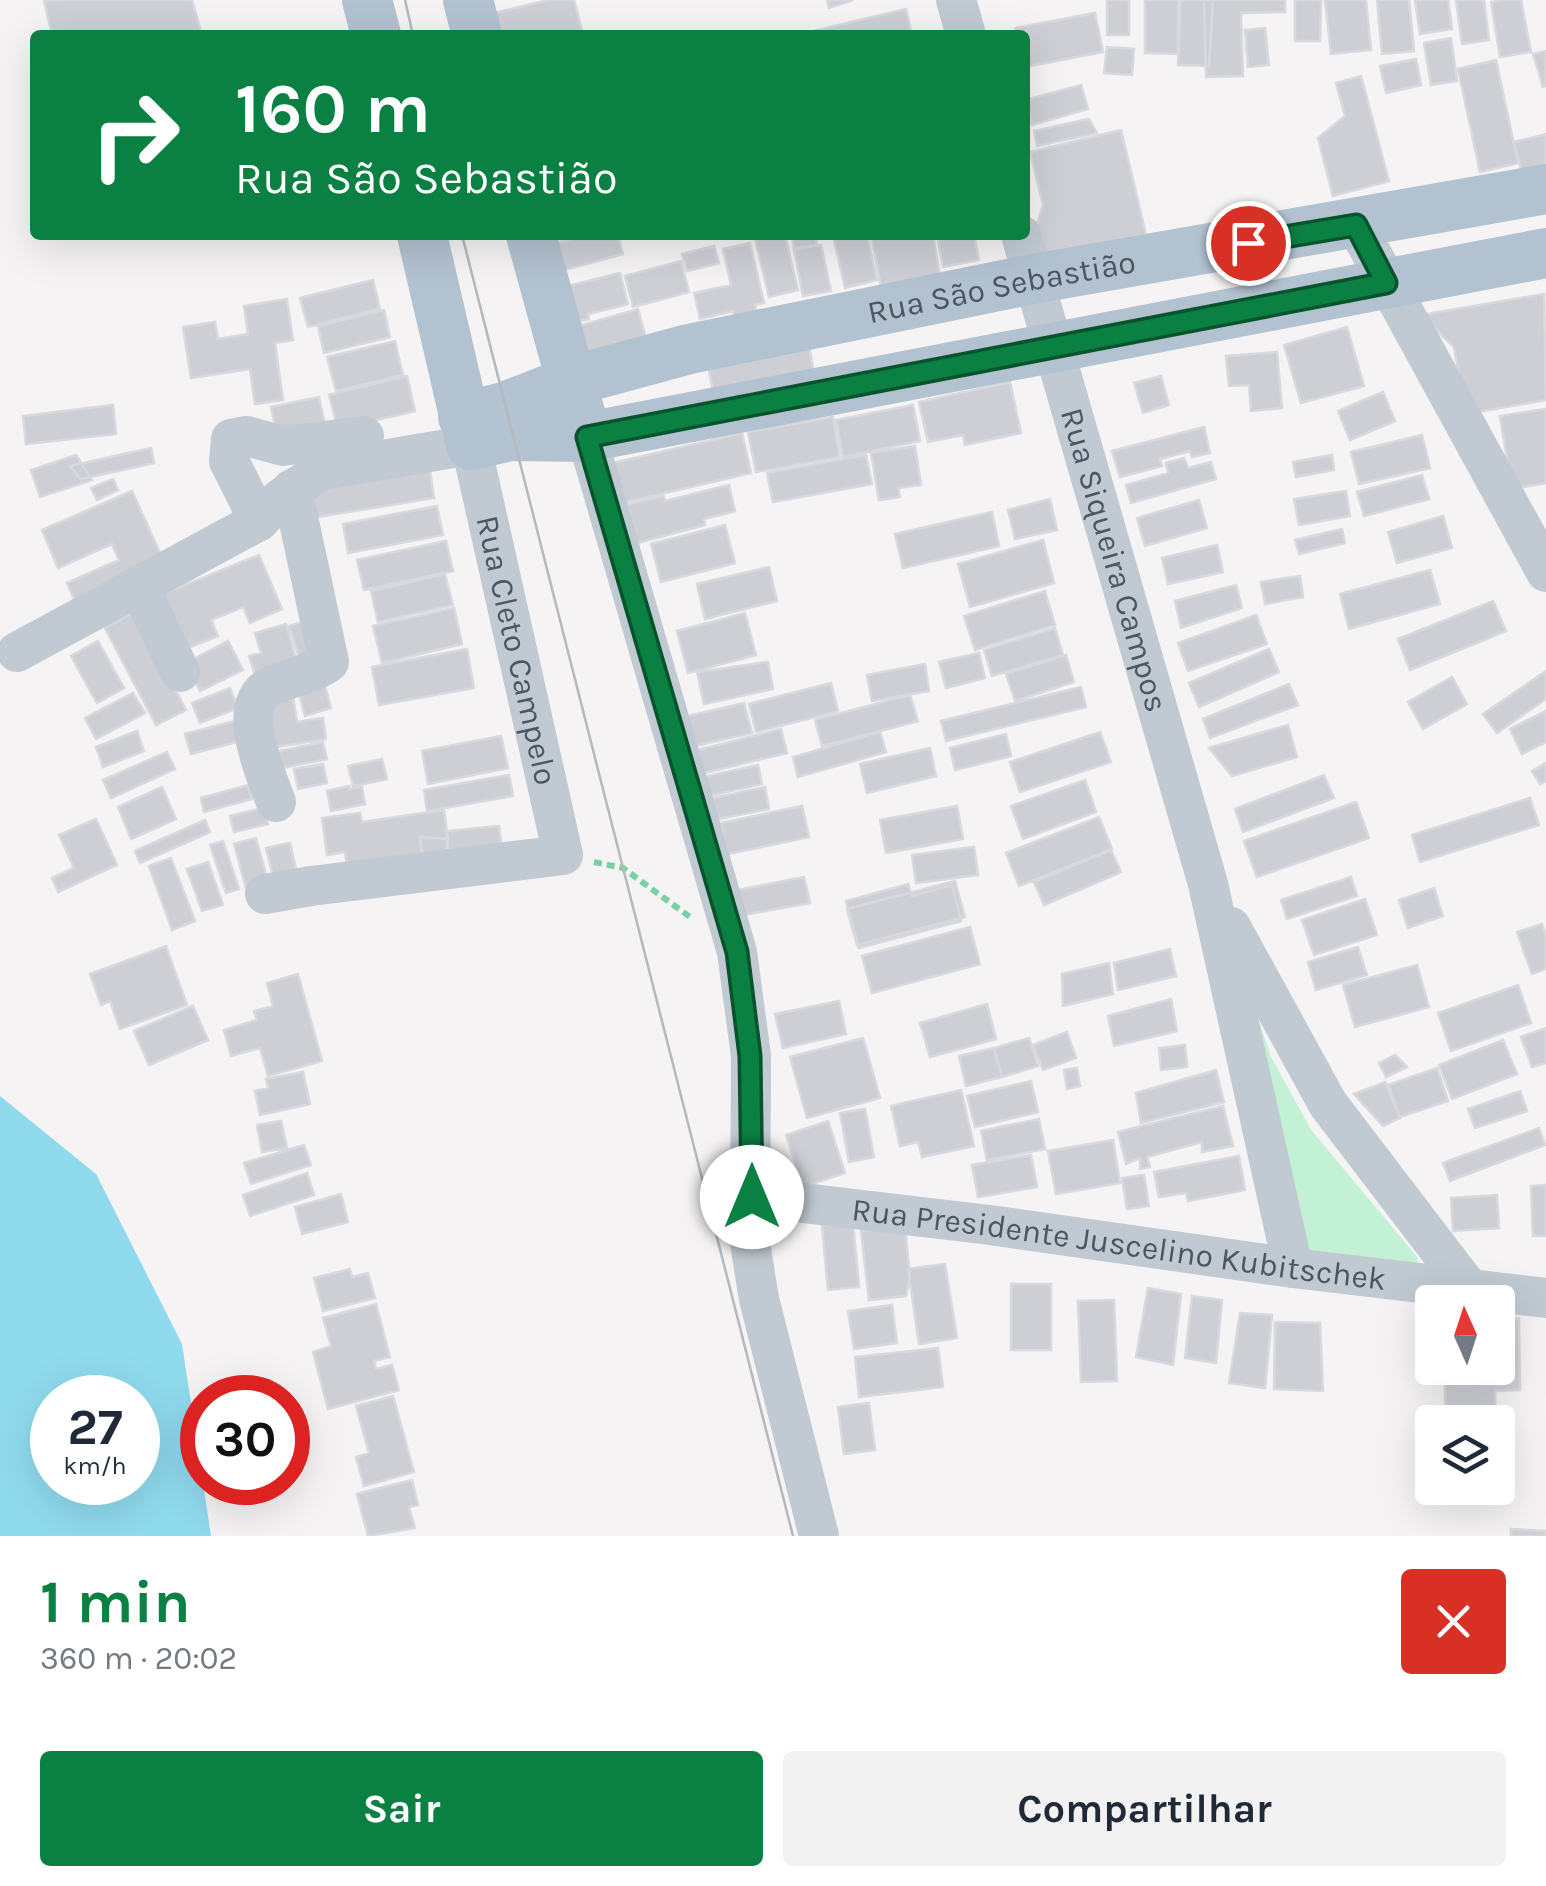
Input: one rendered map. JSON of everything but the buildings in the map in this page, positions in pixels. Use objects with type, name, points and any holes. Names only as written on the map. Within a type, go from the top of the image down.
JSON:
[{"type":"main road","points":[[367,0],[375,30]]},
{"type":"main road","points":[[468,0],[476,30]]},
{"type":"main road","name":"Rua São Sebastião","points":[[467,431],[504,407],[571,381],[1027,257],[1356,225],[1546,189]]},
{"type":"main road","name":"Rua Cleto Campelo","points":[[423,240],[467,431]]},
{"type":"main road","points":[[532,240],[587,437]]},
{"type":"main road","name":"Rua São Sebastião","points":[[467,431],[587,437],[1546,253]]},
{"type":"street","points":[[956,0],[965,30]]},
{"type":"street","points":[[1356,225],[1546,572]]},
{"type":"street","name":"Rua Siqueira Campos","points":[[1027,257],[1208,884],[1293,1268]]},
{"type":"street","name":"Rua São Sebastião","points":[[260,521],[229,462],[231,439],[247,436],[283,446],[300,470],[414,429],[467,431]]},
{"type":"street","name":"Rua Cleto Campelo","points":[[467,431],[564,855]]},
{"type":"street","points":[[587,437],[737,952],[750,1056],[750,1242],[759,1300],[819,1536]]},
{"type":"street","points":[[18,652],[260,521],[300,470]]},
{"type":"street","points":[[276,802],[255,736],[255,698],[267,687],[329,662],[300,470]]},
{"type":"street","points":[[139,586],[180,672]]},
{"type":"street","points":[[265,894],[564,855]]},
{"type":"street","name":"Rua Siqueira Campos","points":[[1208,884],[1328,1104],[1466,1285]]},
{"type":"street","name":"Rua Presidente Juscelino Kubitschek","points":[[752,1197],[990,1225],[1293,1268],[1457,1285]]},
{"type":"street","name":"Rua Presidente Juscelino Kubitschek","points":[[1515,1293],[1546,1298]]},
{"type":"path","points":[[564,855],[623,868],[737,952]]},
{"type":"green space","points":[[1232,940],[1271,1057],[1312,1131],[1418,1258],[1416,1270],[1307,1257]]},
{"type":"water","points":[[0,1096],[96,1174],[182,1344],[187,1375],[180,1375],[180,1505],[206,1505],[211,1536],[0,1536]]},
{"type":"tram line","points":[[405,0],[412,30]]},
{"type":"tram line","points":[[463,240],[793,1536]]},
{"type":"route","points":[[752,1197],[750,1056],[737,952],[587,437],[1386,283],[1356,225],[1248,243]]}]
